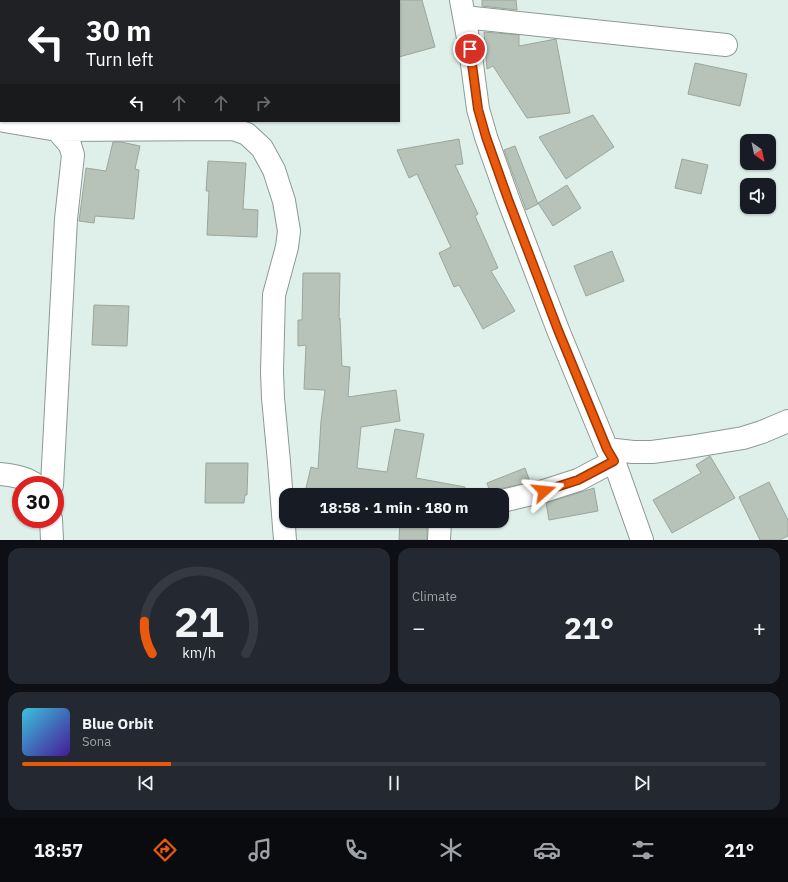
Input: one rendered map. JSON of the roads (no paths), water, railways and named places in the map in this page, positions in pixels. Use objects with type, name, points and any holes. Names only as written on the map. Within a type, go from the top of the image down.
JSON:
[{"type":"street","points":[[642,540],[611,455],[558,330],[486,137],[478,109],[463,9],[726,45]]},
{"type":"street","points":[[8,122],[57,130],[233,129],[247,134],[262,148],[274,170],[284,201],[289,230],[274,295],[272,372],[285,540]]},
{"type":"street","points":[[52,476],[66,219],[73,155],[70,145],[57,130]]},
{"type":"street","points":[[509,500],[578,480],[611,455],[633,452],[652,452],[743,438],[788,421]]},
{"type":"street","points":[[0,474],[16,476]]},
{"type":"street","points":[[51,528],[52,540]]},
{"type":"street","points":[[439,540],[440,528]]}]
